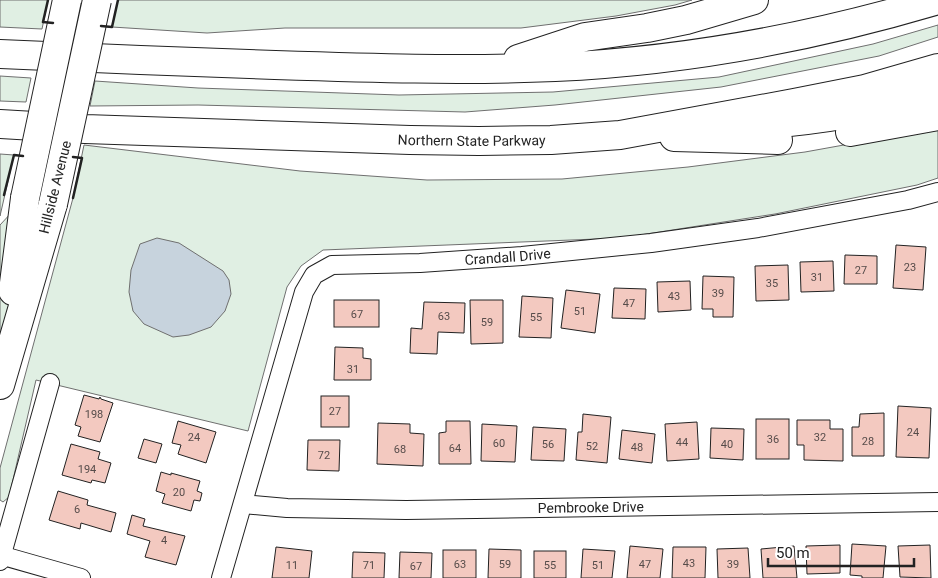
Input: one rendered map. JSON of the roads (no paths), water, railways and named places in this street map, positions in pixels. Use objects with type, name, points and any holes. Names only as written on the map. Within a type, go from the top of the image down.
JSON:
[{"type":"main road","name":"Hillside Avenue","points":[[2,379],[25,198],[68,0]]},
{"type":"main road","name":"Hillside Avenue","points":[[2,379],[53,204],[97,0]]},
{"type":"main road","points":[[485,69],[585,38],[686,20],[754,0]]},
{"type":"main road","points":[[0,54],[348,67],[485,69],[557,67],[699,53],[771,41],[840,27],[938,0]]},
{"type":"main road","name":"Northern State Parkway","points":[[0,124],[85,129],[410,140],[551,140],[620,135],[865,89],[938,68]]},
{"type":"main road","points":[[620,135],[798,122],[869,110],[938,94]]},
{"type":"main road","points":[[620,135],[797,140],[938,116]]},
{"type":"street","name":"Crandall Drive","points":[[221,578],[304,292],[314,275],[332,265],[420,263],[513,257],[651,243],[758,228],[908,200],[938,192]]},
{"type":"street","points":[[50,383],[0,557],[81,578]]},
{"type":"street","name":"Pembrooke Drive","points":[[243,504],[287,508],[406,510],[938,502]]}]
